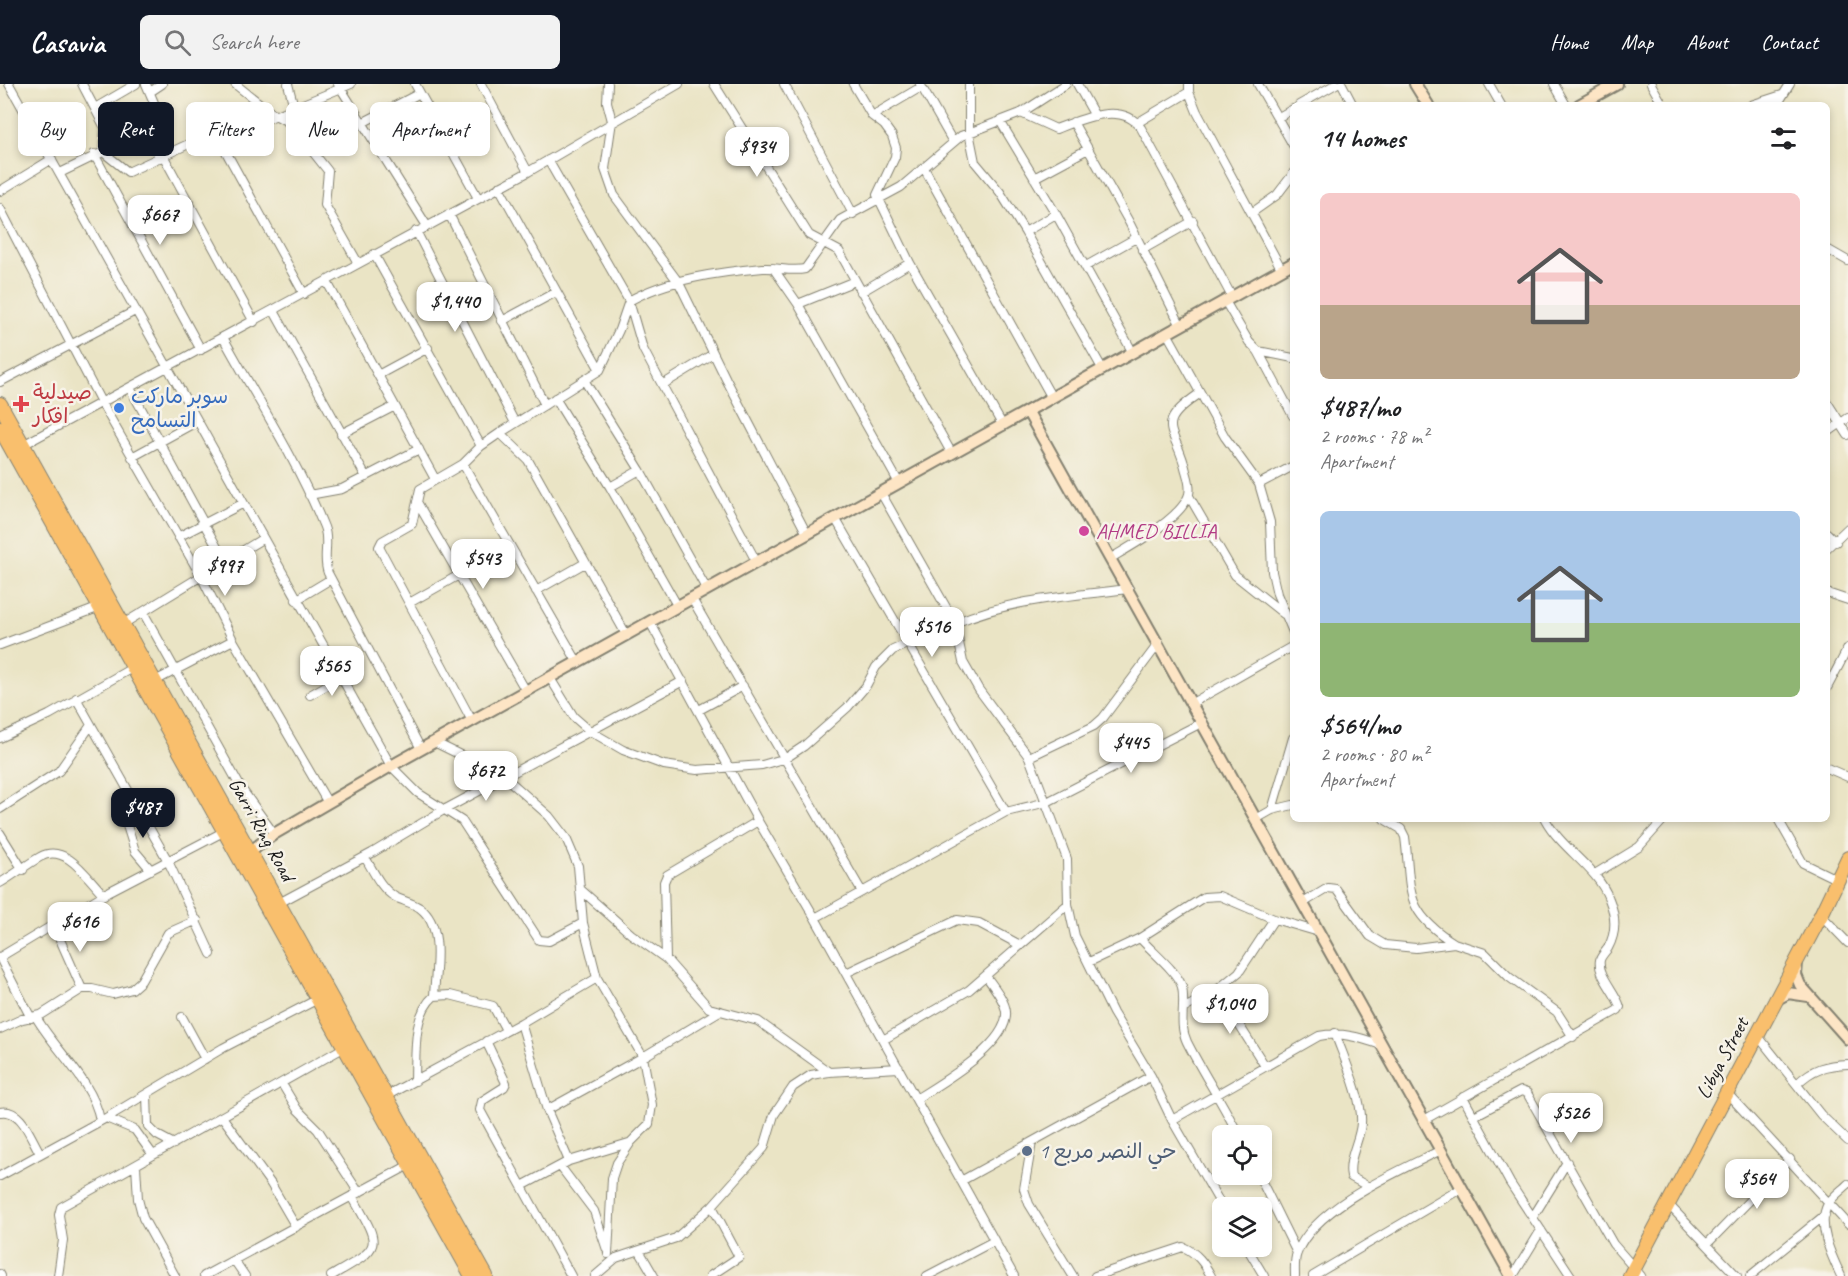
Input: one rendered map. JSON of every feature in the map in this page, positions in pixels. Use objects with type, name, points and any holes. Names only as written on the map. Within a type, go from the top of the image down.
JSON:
[{"type":"highway","name":"Garri Ring Road","points":[[0,404],[18,448],[132,668],[225,831],[246,855],[279,903],[386,1096],[415,1162],[472,1276]]},
{"type":"highway","name":"Garri Ring Road","points":[[0,428],[18,448],[123,624],[246,855],[318,999],[345,1047],[486,1276]]},
{"type":"highway","name":"Libya Street","points":[[1635,1274],[1668,1204],[1847,863]]},
{"type":"main road","points":[[1415,84],[1426,102]]},
{"type":"main road","points":[[1587,102],[1617,84]]},
{"type":"main road","points":[[246,855],[274,834],[421,749],[1290,266]]},
{"type":"main road","points":[[1028,412],[1512,1276]]},
{"type":"main road","points":[[1797,960],[1798,980],[1808,996],[1848,1039]]},
{"type":"main road","points":[[1777,999],[1793,992],[1808,996]]},
{"type":"street","points":[[9,84],[196,422],[391,766],[418,793],[442,811],[462,822],[475,838],[539,940],[549,941],[582,923]]},
{"type":"street","points":[[82,84],[98,114]]},
{"type":"street","points":[[95,108],[136,84]]},
{"type":"street","points":[[155,102],[148,88],[162,84]]},
{"type":"street","points":[[235,84],[258,102]]},
{"type":"street","points":[[288,84],[293,102]]},
{"type":"street","points":[[303,102],[351,84]]},
{"type":"street","points":[[415,84],[478,198]]},
{"type":"street","points":[[481,84],[528,172]]},
{"type":"street","points":[[608,84],[608,102],[612,121],[606,169],[614,195],[679,283],[713,354],[807,534]]},
{"type":"street","points":[[18,448],[101,402],[224,339],[374,254],[528,172],[679,84]]},
{"type":"street","points":[[714,84],[809,235],[839,250],[952,454]]},
{"type":"street","points":[[784,84],[853,214]]},
{"type":"street","points":[[853,84],[872,116],[884,125],[896,148],[896,157],[878,192],[879,201],[910,263],[1003,426]]},
{"type":"street","points":[[969,84],[969,132],[975,162],[1000,192],[1025,232],[1102,370]]},
{"type":"street","points":[[472,721],[411,602],[379,547],[382,541],[412,524],[420,489],[463,464],[481,446],[600,370],[619,330],[629,301],[649,290],[679,283],[773,268],[805,269],[835,223],[901,187],[953,142],[969,132],[1021,113],[1066,84]]},
{"type":"street","points":[[1077,84],[1095,116]]},
{"type":"street","points":[[1258,84],[1290,141]]},
{"type":"street","points":[[1304,102],[1336,84]]},
{"type":"street","points":[[1342,84],[1351,102]]},
{"type":"street","points":[[1488,84],[1499,102]]},
{"type":"street","points":[[1554,84],[1564,102]]},
{"type":"street","points":[[1651,84],[1661,102]]},
{"type":"street","points":[[1779,102],[1790,84]]},
{"type":"street","points":[[872,116],[921,85],[953,142]]},
{"type":"street","points":[[339,87],[428,226]]},
{"type":"street","points":[[1137,123],[1189,88],[1282,270]]},
{"type":"street","points":[[362,123],[420,93]]},
{"type":"street","points":[[1760,102],[1782,95]]},
{"type":"street","points":[[1277,118],[1290,111]]},
{"type":"street","points":[[1021,113],[1054,129],[1095,116],[1119,113],[1130,117],[1137,123],[1193,221],[1253,348],[1290,357]]},
{"type":"street","points":[[274,115],[290,123],[328,171],[325,205],[358,263]]},
{"type":"street","points":[[1000,122],[1086,266],[1133,353]]},
{"type":"street","points":[[1073,122],[1181,326]]},
{"type":"street","points":[[105,156],[128,172],[186,146]]},
{"type":"street","points":[[1034,178],[1088,148]]},
{"type":"street","points":[[60,173],[98,154]]},
{"type":"street","points":[[103,156],[201,350]]},
{"type":"street","points":[[228,156],[304,294]]},
{"type":"street","points":[[162,158],[254,322]]},
{"type":"street","points":[[0,191],[52,159]]},
{"type":"street","points":[[548,160],[629,301],[643,349],[757,563]]},
{"type":"street","points":[[924,168],[1052,398]]},
{"type":"street","points":[[1253,212],[1277,195],[1290,178]]},
{"type":"street","points":[[499,187],[600,370]]},
{"type":"street","points":[[0,208],[101,402],[201,576],[233,640],[328,803]]},
{"type":"street","points":[[449,214],[545,405]]},
{"type":"street","points":[[1025,232],[1056,214]]},
{"type":"street","points":[[1142,250],[1193,221]]},
{"type":"street","points":[[416,231],[515,423]]},
{"type":"street","points":[[1086,266],[1136,238]]},
{"type":"street","points":[[1830,251],[1848,261]]},
{"type":"street","points":[[374,254],[481,446]]},
{"type":"street","points":[[861,292],[910,263]]},
{"type":"street","points":[[773,268],[798,304],[899,483]]},
{"type":"street","points":[[798,304],[855,281]]},
{"type":"street","points":[[327,282],[435,479]]},
{"type":"street","points":[[502,321],[556,292]]},
{"type":"street","points":[[0,382],[135,311]]},
{"type":"street","points":[[274,311],[366,477]]},
{"type":"street","points":[[1167,333],[1225,437],[1259,484],[1270,522],[1272,572],[1290,626]]},
{"type":"street","points":[[224,339],[309,495],[326,533],[326,567],[331,579],[421,749]]},
{"type":"street","points":[[378,375],[428,348]]},
{"type":"street","points":[[1258,351],[1290,410]]},
{"type":"street","points":[[662,384],[713,354]]},
{"type":"street","points":[[584,380],[640,470],[707,590]]},
{"type":"street","points":[[130,387],[225,562]]},
{"type":"street","points":[[1111,558],[1152,532],[1182,506],[1189,496],[1190,486],[1183,456],[1170,431],[1170,420],[1179,408],[1199,394]]},
{"type":"street","points":[[555,398],[610,486],[678,607]]},
{"type":"street","points":[[341,434],[395,406]]},
{"type":"street","points":[[1830,407],[1848,435]]},
{"type":"street","points":[[1830,431],[1848,418]]},
{"type":"street","points":[[132,457],[196,422]]},
{"type":"street","points":[[500,433],[528,460],[627,636]]},
{"type":"street","points":[[309,495],[336,491],[419,449]]},
{"type":"street","points":[[463,464],[578,663]]},
{"type":"street","points":[[1259,484],[1290,468]]},
{"type":"street","points":[[610,486],[640,470]]},
{"type":"street","points":[[881,494],[955,623],[963,662],[979,690],[1029,757],[1067,859],[1068,904],[1075,936],[1113,1013],[1151,1076],[1172,1119],[1217,1197]]},
{"type":"street","points":[[1189,496],[1235,575],[1285,615]]},
{"type":"street","points":[[417,502],[526,691]]},
{"type":"street","points":[[178,537],[242,504]]},
{"type":"street","points":[[835,518],[1006,812]]},
{"type":"street","points":[[1830,546],[1848,528]]},
{"type":"street","points":[[1830,536],[1836,542]]},
{"type":"street","points":[[123,624],[262,538]]},
{"type":"street","points":[[536,591],[585,563]]},
{"type":"street","points":[[411,602],[459,575]]},
{"type":"street","points":[[296,600],[331,579]]},
{"type":"street","points":[[955,623],[984,610],[1023,602],[1129,589]]},
{"type":"street","points":[[1830,594],[1848,600]]},
{"type":"street","points":[[692,599],[862,892]]},
{"type":"street","points":[[0,645],[100,607]]},
{"type":"street","points":[[143,612],[241,788],[274,834]]},
{"type":"street","points":[[650,622],[730,765],[758,821],[816,918],[1014,1276]]},
{"type":"street","points":[[155,681],[233,640]]},
{"type":"street","points":[[550,678],[574,717],[590,731],[622,750],[664,765],[697,770],[730,765],[762,765],[786,758],[848,707],[882,661],[893,650],[909,643]]},
{"type":"street","points":[[1029,757],[1098,722],[1159,643]]},
{"type":"street","points":[[1192,703],[1290,648]]},
{"type":"street","points":[[1830,675],[1848,648]]},
{"type":"street","points":[[0,738],[49,715],[132,668]]},
{"type":"street","points":[[310,695],[341,677]]},
{"type":"street","points":[[279,903],[365,857],[442,811],[683,681]]},
{"type":"street","points":[[699,710],[743,686]]},
{"type":"street","points":[[76,698],[168,861],[211,954]]},
{"type":"street","points":[[816,918],[1006,812],[1047,802],[1203,722]]},
{"type":"street","points":[[0,809],[59,771],[91,725]]},
{"type":"street","points":[[434,742],[505,777],[549,816],[566,838],[578,866],[582,923],[597,978],[644,1057],[652,1105],[649,1124],[631,1142],[617,1163],[612,1178],[609,1263]]},
{"type":"street","points":[[1272,810],[1290,748]]},
{"type":"street","points":[[1830,769],[1848,777]]},
{"type":"street","points":[[1256,819],[1272,810],[1290,806]]},
{"type":"street","points":[[123,816],[135,851],[151,870]]},
{"type":"street","points":[[666,959],[664,882],[667,875],[758,821]]},
{"type":"street","points":[[1389,822],[1401,830],[1405,837],[1411,899],[1423,918],[1454,943],[1485,952],[1509,977],[1557,1012],[1573,1037]]},
{"type":"street","points":[[1424,1120],[1573,1037],[1620,1007],[1601,969],[1600,959],[1614,936],[1615,920],[1609,897],[1595,874],[1565,847],[1547,822]]},
{"type":"street","points":[[1595,874],[1639,847],[1661,822]]},
{"type":"street","points":[[1780,822],[1803,863],[1838,880]]},
{"type":"street","points":[[153,1155],[135,1130],[103,1119],[65,1054],[50,1041],[34,1018],[1,956],[104,895],[225,831]]},
{"type":"street","points":[[0,833],[23,870]]},
{"type":"street","points":[[0,883],[42,856],[61,855],[70,859],[104,895]]},
{"type":"street","points":[[365,857],[390,895],[417,906],[428,918],[436,942],[434,996],[422,1014],[416,1041],[415,1081]]},
{"type":"street","points":[[1303,903],[1328,888],[1336,889],[1370,936],[1385,945],[1416,948],[1454,943]]},
{"type":"street","points":[[580,889],[631,934],[666,959],[709,1008],[758,1021],[829,1072]]},
{"type":"street","points":[[1089,962],[1140,938],[1204,897],[1220,896],[1274,919],[1319,932]]},
{"type":"street","points":[[883,1040],[969,990],[1068,904]]},
{"type":"street","points":[[1821,915],[1848,943]]},
{"type":"street","points":[[1183,1009],[1217,990],[1239,972],[1274,919]]},
{"type":"street","points":[[0,1029],[22,1019],[34,1018],[82,989],[113,994],[132,989],[141,981],[168,933],[197,920]]},
{"type":"street","points":[[846,973],[957,920],[979,923],[1020,945]]},
{"type":"street","points":[[54,926],[82,989]]},
{"type":"street","points":[[1140,938],[1161,962],[1175,972],[1182,987],[1181,1025],[1186,1041],[1218,1093],[1234,1125]]},
{"type":"street","points":[[916,1099],[976,1060],[989,1046],[1004,1022],[1006,1013],[1003,1003],[986,976]]},
{"type":"street","points":[[386,1096],[521,1023],[597,978]]},
{"type":"street","points":[[1217,990],[1265,1066]]},
{"type":"street","points":[[434,996],[450,995],[493,1006],[506,1030]]},
{"type":"street","points":[[0,1176],[205,1059],[318,999]]},
{"type":"street","points":[[547,1110],[644,1057],[718,1012]]},
{"type":"street","points":[[182,1017],[205,1059]]},
{"type":"street","points":[[521,1023],[547,1110],[569,1161]]},
{"type":"street","points":[[1335,1033],[1359,1105],[1362,1122],[1349,1168],[1351,1177],[1369,1187]]},
{"type":"street","points":[[1172,1119],[1319,1036],[1335,1033],[1356,1036],[1381,1045]]},
{"type":"street","points":[[1758,1036],[1821,1115],[1848,1142]]},
{"type":"street","points":[[486,1041],[506,1083],[504,1087],[482,1101],[480,1110],[571,1276]]},
{"type":"street","points":[[58,1276],[63,1240],[58,1210],[345,1047]]},
{"type":"street","points":[[1797,1084],[1810,1071],[1827,1065],[1848,1064]]},
{"type":"street","points":[[595,1276],[609,1263],[622,1256],[640,1252],[676,1238],[712,1206],[764,1148],[774,1115],[793,1087],[811,1076],[829,1072],[899,1068]]},
{"type":"street","points":[[961,1181],[1151,1076]]},
{"type":"street","points":[[282,1084],[297,1109],[324,1138],[356,1194],[373,1232],[374,1244],[368,1255],[331,1276]]},
{"type":"street","points":[[1474,1116],[1524,1091],[1613,1244],[1635,1274]]},
{"type":"street","points":[[1727,1093],[1848,1224]]},
{"type":"street","points":[[147,1094],[148,1126],[157,1135],[174,1144]]},
{"type":"street","points":[[1464,1098],[1510,1183],[1571,1276]]},
{"type":"street","points":[[0,1112],[10,1111],[17,1115],[40,1153]]},
{"type":"street","points":[[223,1118],[271,1184],[296,1227]]},
{"type":"street","points":[[522,1186],[569,1161],[631,1142]]},
{"type":"street","points":[[1032,1142],[1024,1189],[1029,1204],[1073,1276]]},
{"type":"street","points":[[1295,1276],[1297,1253],[1310,1233],[1334,1209],[1369,1187],[1441,1150]]},
{"type":"street","points":[[1707,1244],[1790,1159]]},
{"type":"street","points":[[204,1276],[415,1162]]},
{"type":"street","points":[[1533,1217],[1567,1162]]},
{"type":"street","points":[[136,1166],[138,1200],[143,1218],[175,1276]]},
{"type":"street","points":[[560,1166],[594,1211],[608,1254]]},
{"type":"street","points":[[1841,1276],[1826,1237],[1824,1215],[1828,1203],[1848,1184]]},
{"type":"street","points":[[1263,1185],[1297,1253]]},
{"type":"street","points":[[1313,1276],[1462,1188]]},
{"type":"street","points":[[1668,1204],[1737,1276]]},
{"type":"street","points":[[710,1276],[724,1273],[736,1261],[739,1252],[712,1206]]},
{"type":"street","points":[[1750,1276],[1824,1215]]},
{"type":"street","points":[[1512,1276],[1541,1230]]},
{"type":"street","points":[[927,1276],[994,1241]]},
{"type":"street","points":[[1095,1276],[1183,1247],[1193,1251],[1211,1276]]},
{"type":"street","points":[[640,1252],[654,1276]]},
{"type":"street","points":[[1253,1257],[1264,1276]]},
{"type":"street","points":[[234,1260],[245,1276]]},
{"type":"place","name":"صيدلية افكار","points":[[21,404]]},
{"type":"place","name":"سوبر ماركت التسامح","points":[[119,408]]},
{"type":"place","name":"AHMED BILLIA","points":[[1084,531]]},
{"type":"place","name":"حي النصر مربع 1","points":[[1027,1151]]}]
